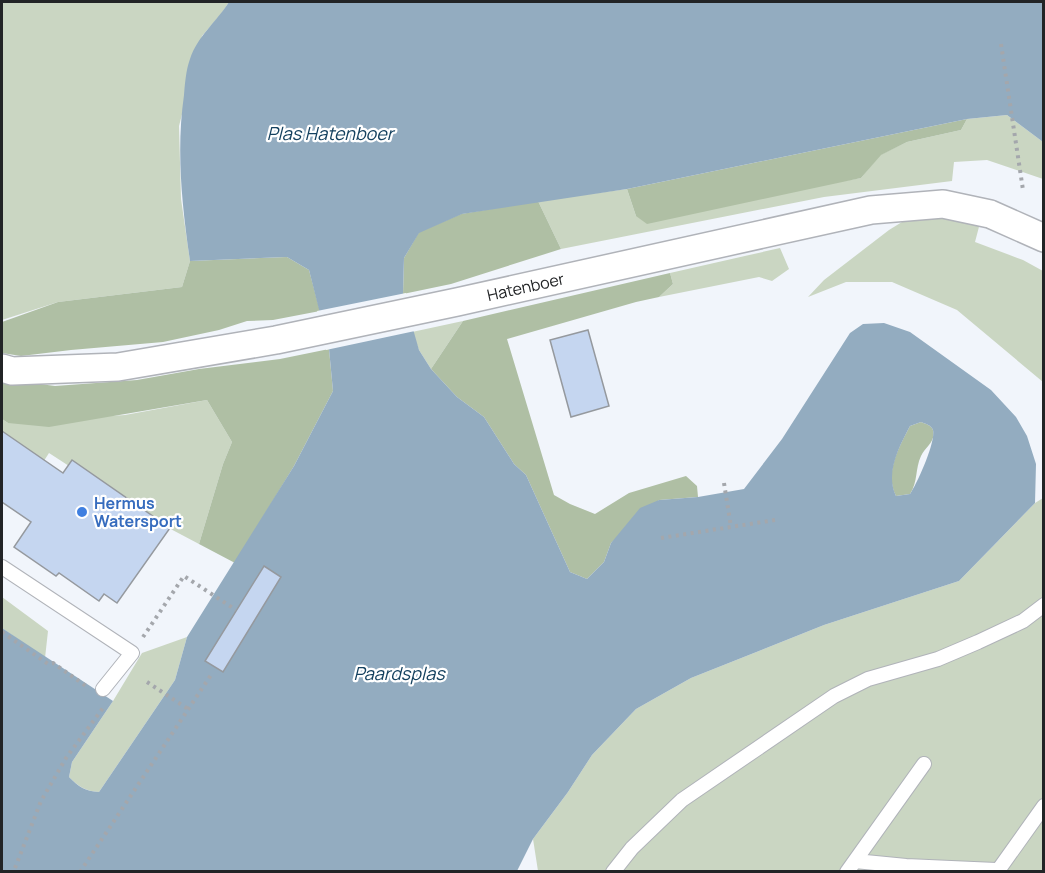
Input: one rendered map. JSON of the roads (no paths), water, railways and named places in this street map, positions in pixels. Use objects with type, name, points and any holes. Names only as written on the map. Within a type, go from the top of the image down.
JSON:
[{"type":"street","name":"Hatenboer","points":[[2,368],[12,371],[118,367],[276,339],[457,302],[871,210],[944,204],[990,213],[1044,238]]},
{"type":"lane","points":[[2,567],[132,653],[101,693]]},
{"type":"lane","points":[[613,872],[632,848],[682,800],[834,696],[868,679],[938,659],[978,642],[1023,621],[1044,605]]},
{"type":"lane","points":[[851,866],[924,764]]},
{"type":"lane","points":[[851,866],[906,866],[997,871],[1044,806]]},
{"type":"water","points":[[229,2],[1043,2],[1043,142],[1007,115],[967,119],[627,189],[462,214],[419,233],[404,258],[403,294],[419,350],[431,369],[457,397],[484,417],[514,464],[526,475],[570,572],[587,579],[604,562],[611,543],[640,508],[659,500],[698,497],[744,489],[782,439],[850,333],[863,324],[884,323],[910,332],[991,390],[1016,417],[1027,436],[1036,464],[1035,503],[959,581],[824,625],[691,678],[636,709],[592,755],[533,839],[517,871],[2,871],[2,628],[113,701],[72,762],[69,777],[82,788],[99,792],[175,680],[187,637],[294,466],[333,391],[329,349],[309,270],[287,257],[190,261],[182,199],[180,157],[186,77],[197,43]],"holes":[[[921,422],[933,430],[929,453],[910,494],[896,496],[892,478],[898,451],[910,426]]]},
{"type":"place","name":"Hermus Watersport","points":[[82,512]]},
{"type":"water label","name":"Plas Hatenboer","points":[[330,133]]},
{"type":"water label","name":"Paardsplas","points":[[399,673]]}]
